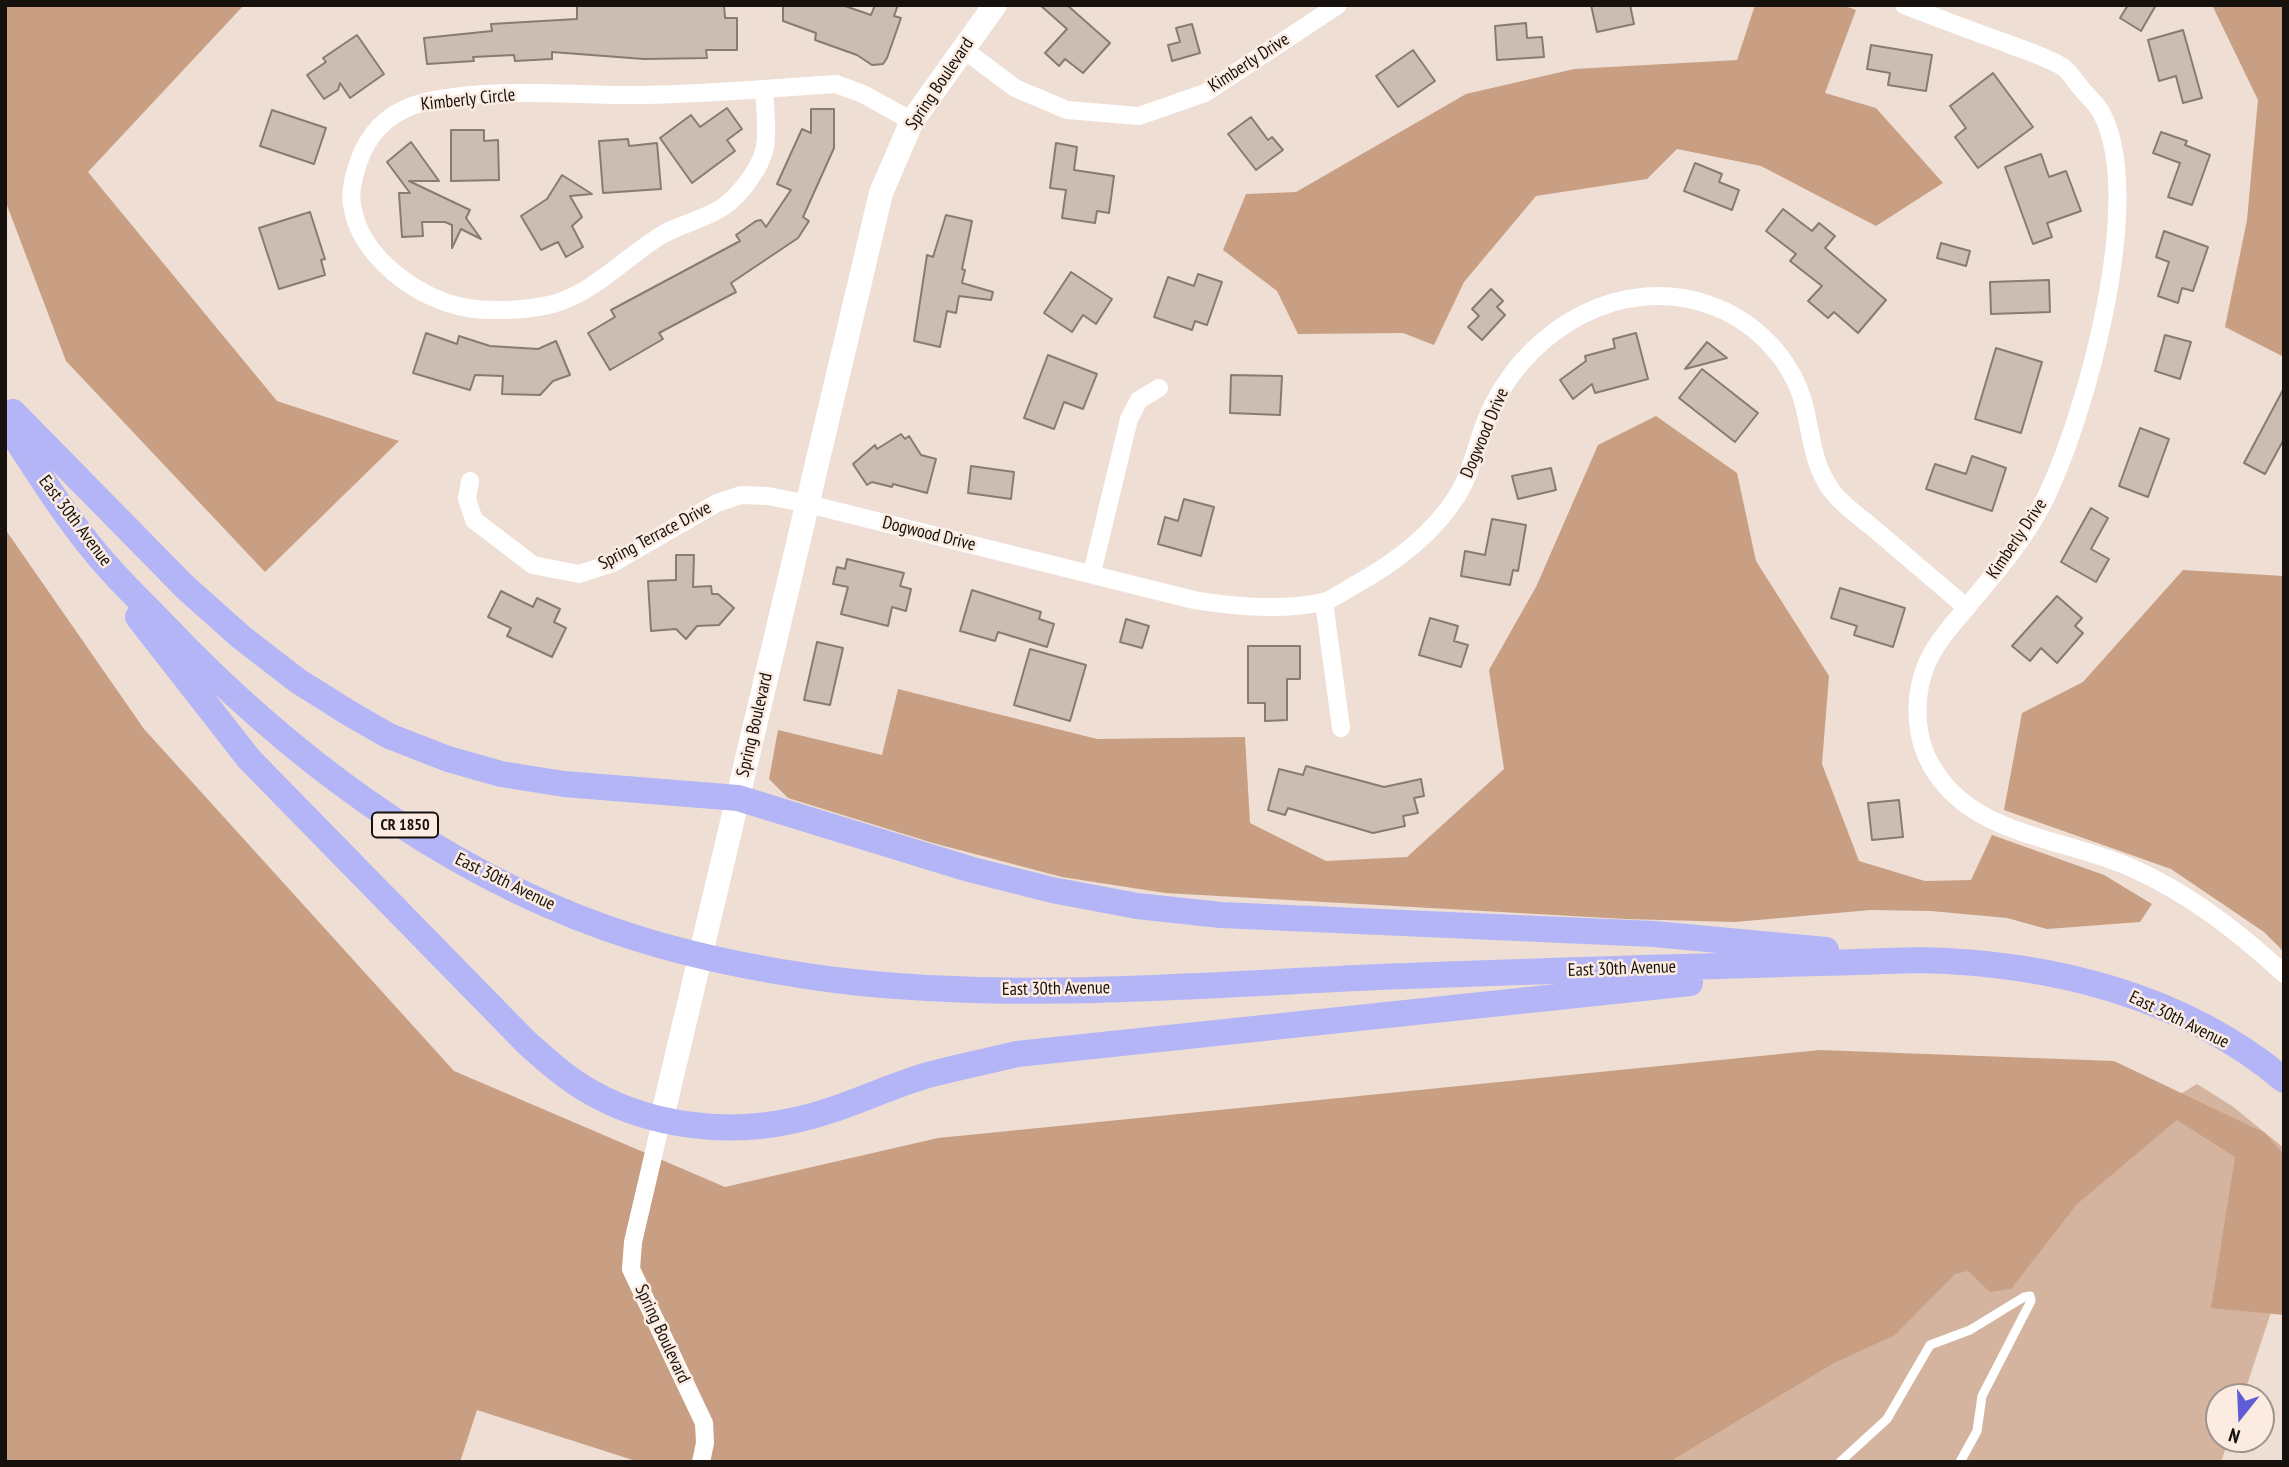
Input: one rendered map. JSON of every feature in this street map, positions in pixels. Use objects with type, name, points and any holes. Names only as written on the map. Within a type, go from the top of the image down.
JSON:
[{"type":"main road","points":[[5,404],[184,587],[241,637],[299,681],[389,736],[448,759],[501,774],[565,784],[738,798],[969,869],[1052,890],[1137,906],[1221,915],[1654,934],[1922,960]]},
{"type":"main road","name":"East 30th Avenue","points":[[5,422],[99,558],[226,688],[308,757],[372,804],[450,854],[528,896],[605,928],[668,947],[782,971],[849,981],[1016,990],[1922,960],[2010,965],[2114,989],[2193,1022],[2284,1080]]},
{"type":"main road","points":[[99,558],[161,650],[249,759],[526,1042],[562,1074],[595,1095],[694,1126],[738,1128],[793,1121],[928,1075],[1017,1054],[1493,1005],[1841,963]]},
{"type":"street","name":"Spring Boulevard","points":[[701,1462],[705,1443],[704,1423],[631,1269],[633,1242],[871,227],[897,151],[912,121],[995,5]]},
{"type":"street","name":"Kimberly Drive","points":[[963,49],[1015,88],[1067,110],[1139,116],[1205,93],[1338,5]]},
{"type":"street","name":"Kimberly Drive","points":[[1904,5],[2064,68],[2102,113],[2115,157],[2117,209],[2106,306],[2094,366],[2075,425],[2045,498],[2008,558],[1928,660],[1920,681],[1917,706],[1919,731],[1925,752],[1951,794],[1976,813],[2009,827],[2130,867],[2167,885],[2212,914],[2284,974]]},
{"type":"street","name":"Kimberly Circle","points":[[764,89],[765,148],[755,170],[740,190],[722,207],[661,236],[597,282],[554,304],[509,309],[468,308],[424,293],[386,266],[362,236],[351,203],[357,167],[367,144],[380,125],[404,109],[426,102],[551,92],[630,95],[836,84],[863,94],[912,121]]},
{"type":"street","name":"Dogwood Drive","points":[[808,504],[1194,600],[1235,607],[1324,602],[1379,572],[1409,551],[1433,527],[1456,497],[1473,466],[1493,404],[1513,371],[1537,344],[1564,323],[1603,304],[1638,298],[1676,297],[1720,310],[1744,322],[1773,345],[1796,381],[1815,463],[1829,487],[1967,608]]},
{"type":"street","points":[[1092,573],[1129,419],[1139,400],[1159,388]]},
{"type":"street","name":"Spring Terrace Drive","points":[[470,481],[467,499],[474,520],[533,565],[579,574],[613,563],[717,503],[741,495],[768,496],[808,504]]},
{"type":"street","points":[[1324,602],[1341,728]]},
{"type":"lane","points":[[1840,1462],[1887,1419],[1930,1345],[1970,1331],[2024,1297],[2030,1296],[2031,1301],[1982,1396],[1977,1431],[1960,1462]]},
{"type":"shaded area","points":[[5,5],[244,5],[88,172],[277,401],[399,441],[265,572],[66,361],[5,200]]},
{"type":"shaded area","points":[[1755,5],[1842,5],[1856,10],[1825,93],[1876,108],[1943,183],[1876,226],[1761,166],[1677,149],[1647,179],[1536,196],[1464,282],[1434,345],[1403,333],[1298,334],[1277,291],[1223,250],[1246,194],[1296,192],[1466,94],[1574,69],[1737,60]]},
{"type":"shaded area","points":[[2212,5],[2284,5],[2284,357],[2225,327],[2247,220],[2258,100]]},
{"type":"shaded area","points":[[1656,416],[1737,473],[1756,561],[1829,676],[1822,764],[1859,861],[1925,881],[1971,880],[1992,835],[2104,875],[2152,904],[2140,922],[2047,929],[2007,918],[1931,911],[1871,910],[1735,922],[1625,919],[1165,893],[1062,877],[933,843],[788,798],[769,779],[778,730],[882,755],[898,689],[1097,739],[1245,737],[1250,823],[1326,861],[1407,857],[1504,769],[1489,670],[1536,587],[1598,445]]},
{"type":"shaded area","points":[[5,529],[144,729],[454,1071],[725,1187],[938,1138],[1820,1050],[2114,1061],[2265,1133],[2284,1155],[2284,1315],[2211,1308],[2235,1157],[2177,1120],[2077,1204],[2011,1289],[1990,1292],[1968,1271],[1955,1274],[1895,1335],[1834,1363],[1669,1462],[639,1462],[477,1410],[460,1462],[5,1462]]},
{"type":"shaded area","points":[[2183,570],[2284,576],[2284,952],[2264,932],[2171,869],[2004,810],[2022,713],[2083,682]]},
{"type":"shaded area","points":[[2197,1084],[2232,1106],[2284,1148],[2284,1273],[2248,1383],[2205,1383],[2205,1453],[2224,1453],[2221,1462],[1571,1462]]},
{"type":"building","points":[[577,5],[724,5],[725,18],[737,18],[737,50],[706,50],[707,58],[644,59],[552,52],[552,59],[515,61],[514,55],[473,57],[474,61],[427,64],[424,38],[492,31],[491,24],[577,19]]},
{"type":"building","points":[[783,5],[842,5],[871,15],[875,5],[898,5],[894,16],[901,18],[887,58],[883,64],[872,65],[857,55],[815,40],[816,33],[783,21]]},
{"type":"building","points":[[1040,5],[1067,5],[1110,43],[1083,73],[1065,59],[1059,66],[1045,53],[1067,29]]},
{"type":"building","points":[[1591,5],[1630,5],[1634,24],[1597,32]]},
{"type":"building","points":[[2128,5],[2156,5],[2141,31],[2120,18]]},
{"type":"building","points":[[1526,23],[1527,38],[1542,37],[1544,57],[1497,60],[1495,26]]},
{"type":"building","points":[[1192,24],[1200,53],[1172,61],[1168,45],[1180,42],[1176,28]]},
{"type":"building","points":[[2183,30],[2202,98],[2183,103],[2176,76],[2159,81],[2148,40]]},
{"type":"building","points":[[357,35],[384,74],[350,98],[340,83],[338,90],[324,99],[307,75],[326,62],[323,58]]},
{"type":"building","points":[[1871,45],[1932,55],[1926,91],[1888,85],[1890,73],[1867,69]]},
{"type":"building","points":[[1413,50],[1435,81],[1398,107],[1376,76]]},
{"type":"building","points":[[1993,73],[2033,127],[1978,168],[1955,137],[1966,128],[1950,106]]},
{"type":"building","points":[[727,108],[742,129],[727,140],[735,151],[692,183],[660,138],[691,115],[700,127]]},
{"type":"building","points":[[811,109],[834,109],[834,148],[803,217],[809,221],[798,238],[731,283],[736,292],[659,333],[663,339],[610,370],[588,333],[615,317],[611,310],[740,241],[736,235],[756,221],[761,220],[766,227],[791,190],[777,184],[802,129],[811,133]]},
{"type":"building","points":[[272,110],[326,128],[314,164],[260,146]]},
{"type":"building","points":[[1251,117],[1268,140],[1272,137],[1283,150],[1256,170],[1228,134]]},
{"type":"building","points":[[451,130],[484,130],[484,141],[498,140],[499,180],[451,181]]},
{"type":"building","points":[[2161,132],[2187,141],[2185,145],[2210,155],[2192,205],[2168,197],[2180,163],[2153,153]]},
{"type":"building","points":[[628,139],[629,146],[657,143],[661,189],[603,193],[599,141]]},
{"type":"building","points":[[411,142],[439,181],[409,181],[470,210],[466,218],[481,239],[461,229],[452,248],[452,225],[445,222],[422,222],[423,236],[402,237],[399,193],[410,193],[387,162]]},
{"type":"building","points":[[1056,143],[1077,147],[1074,170],[1114,176],[1109,213],[1097,211],[1095,223],[1062,218],[1066,190],[1050,188]]},
{"type":"building","points":[[2041,154],[2049,177],[2066,171],[2081,211],[2047,223],[2052,237],[2033,244],[2005,167]]},
{"type":"building","points":[[1695,163],[1722,174],[1719,182],[1739,190],[1732,210],[1684,191]]},
{"type":"building","points":[[562,175],[592,194],[570,196],[582,217],[572,226],[583,247],[566,257],[558,242],[541,250],[521,216],[547,199]]},
{"type":"building","points":[[1783,209],[1812,231],[1819,223],[1835,236],[1825,248],[1886,300],[1858,333],[1834,312],[1828,318],[1808,301],[1822,286],[1790,261],[1796,254],[1766,231]]},
{"type":"building","points":[[310,212],[325,259],[321,260],[325,275],[279,289],[259,228]]},
{"type":"building","points":[[946,215],[972,221],[962,269],[965,270],[962,283],[993,292],[991,300],[959,296],[956,313],[947,311],[940,347],[914,341],[927,255],[933,257]]},
{"type":"building","points":[[2164,231],[2208,247],[2193,291],[2182,288],[2178,303],[2158,296],[2169,262],[2156,257]]},
{"type":"building","points":[[1941,243],[1970,251],[1966,266],[1937,258]]},
{"type":"building","points":[[1071,272],[1112,299],[1096,324],[1083,315],[1072,332],[1044,313]]},
{"type":"building","points":[[1198,274],[1222,282],[1207,325],[1195,321],[1192,330],[1154,317],[1168,277],[1194,286]]},
{"type":"building","points":[[2049,280],[2050,312],[1991,314],[1990,282]]},
{"type":"building","points":[[1491,289],[1503,301],[1497,307],[1505,315],[1482,340],[1468,327],[1479,316],[1472,309]]},
{"type":"building","points":[[426,333],[457,344],[459,336],[490,346],[538,349],[556,341],[570,375],[553,381],[540,395],[502,394],[503,376],[475,375],[470,390],[413,373]]},
{"type":"building","points":[[1636,333],[1648,379],[1595,393],[1592,384],[1573,399],[1560,380],[1586,361],[1585,356],[1615,348],[1613,339]]},
{"type":"building","points":[[2165,335],[2191,342],[2180,379],[2155,371]]},
{"type":"building","points":[[1707,342],[1727,358],[1685,369]]},
{"type":"building","points":[[1996,348],[2042,362],[2021,433],[1975,419]]},
{"type":"building","points":[[1048,355],[1097,374],[1083,409],[1064,402],[1054,429],[1024,418]]},
{"type":"building","points":[[1702,369],[1758,413],[1735,442],[1679,398]]},
{"type":"building","points":[[1231,375],[1282,376],[1280,415],[1230,413]]},
{"type":"building","points":[[2284,388],[2284,439],[2265,474],[2244,463]]},
{"type":"building","points":[[2140,428],[2169,439],[2148,497],[2119,486]]},
{"type":"building","points":[[901,434],[905,439],[909,436],[921,455],[936,459],[927,493],[893,484],[892,487],[872,482],[867,485],[853,464],[875,445],[877,449]]},
{"type":"building","points":[[1972,456],[2006,468],[1992,511],[1926,489],[1935,464],[1966,474]]},
{"type":"building","points":[[971,466],[1014,472],[1011,499],[968,493]]},
{"type":"building","points":[[1551,468],[1556,490],[1518,499],[1512,476]]},
{"type":"building","points":[[1184,499],[1214,507],[1201,556],[1158,544],[1165,517],[1178,521]]},
{"type":"building","points":[[2091,508],[2108,518],[2091,549],[2109,559],[2096,582],[2061,562]]},
{"type":"building","points":[[1492,519],[1526,525],[1518,571],[1513,570],[1510,585],[1461,576],[1465,551],[1485,555]]},
{"type":"building","points":[[676,555],[694,555],[693,587],[711,586],[712,594],[718,594],[734,608],[719,625],[697,626],[686,639],[676,629],[651,631],[648,581],[676,580]]},
{"type":"building","points":[[847,559],[904,573],[900,586],[911,589],[906,611],[892,607],[888,626],[841,614],[848,587],[833,584],[837,567],[845,569]]},
{"type":"building","points":[[1840,588],[1905,608],[1893,647],[1854,635],[1857,626],[1831,618]]},
{"type":"building","points":[[972,590],[1041,612],[1039,619],[1054,624],[1047,647],[998,632],[995,641],[960,631]]},
{"type":"building","points":[[501,591],[533,607],[537,598],[560,609],[554,622],[566,628],[552,657],[507,636],[511,628],[488,617]]},
{"type":"building","points":[[2057,596],[2082,618],[2075,626],[2083,633],[2057,663],[2041,648],[2030,661],[2012,646]]},
{"type":"building","points":[[1430,618],[1458,626],[1454,641],[1468,645],[1461,667],[1419,655]]},
{"type":"building","points":[[1126,619],[1149,626],[1142,648],[1120,642]]},
{"type":"building","points":[[817,642],[843,648],[830,705],[804,700]]},
{"type":"building","points":[[1248,646],[1300,646],[1300,679],[1287,679],[1287,720],[1265,721],[1265,703],[1248,703]]},
{"type":"building","points":[[1030,649],[1086,665],[1070,721],[1014,705]]},
{"type":"building","points":[[1306,766],[1384,787],[1421,779],[1424,796],[1414,798],[1418,813],[1403,816],[1405,826],[1373,833],[1288,808],[1285,815],[1268,810],[1279,769],[1303,775]]},
{"type":"building","points":[[1899,800],[1903,837],[1872,840],[1868,803]]}]
